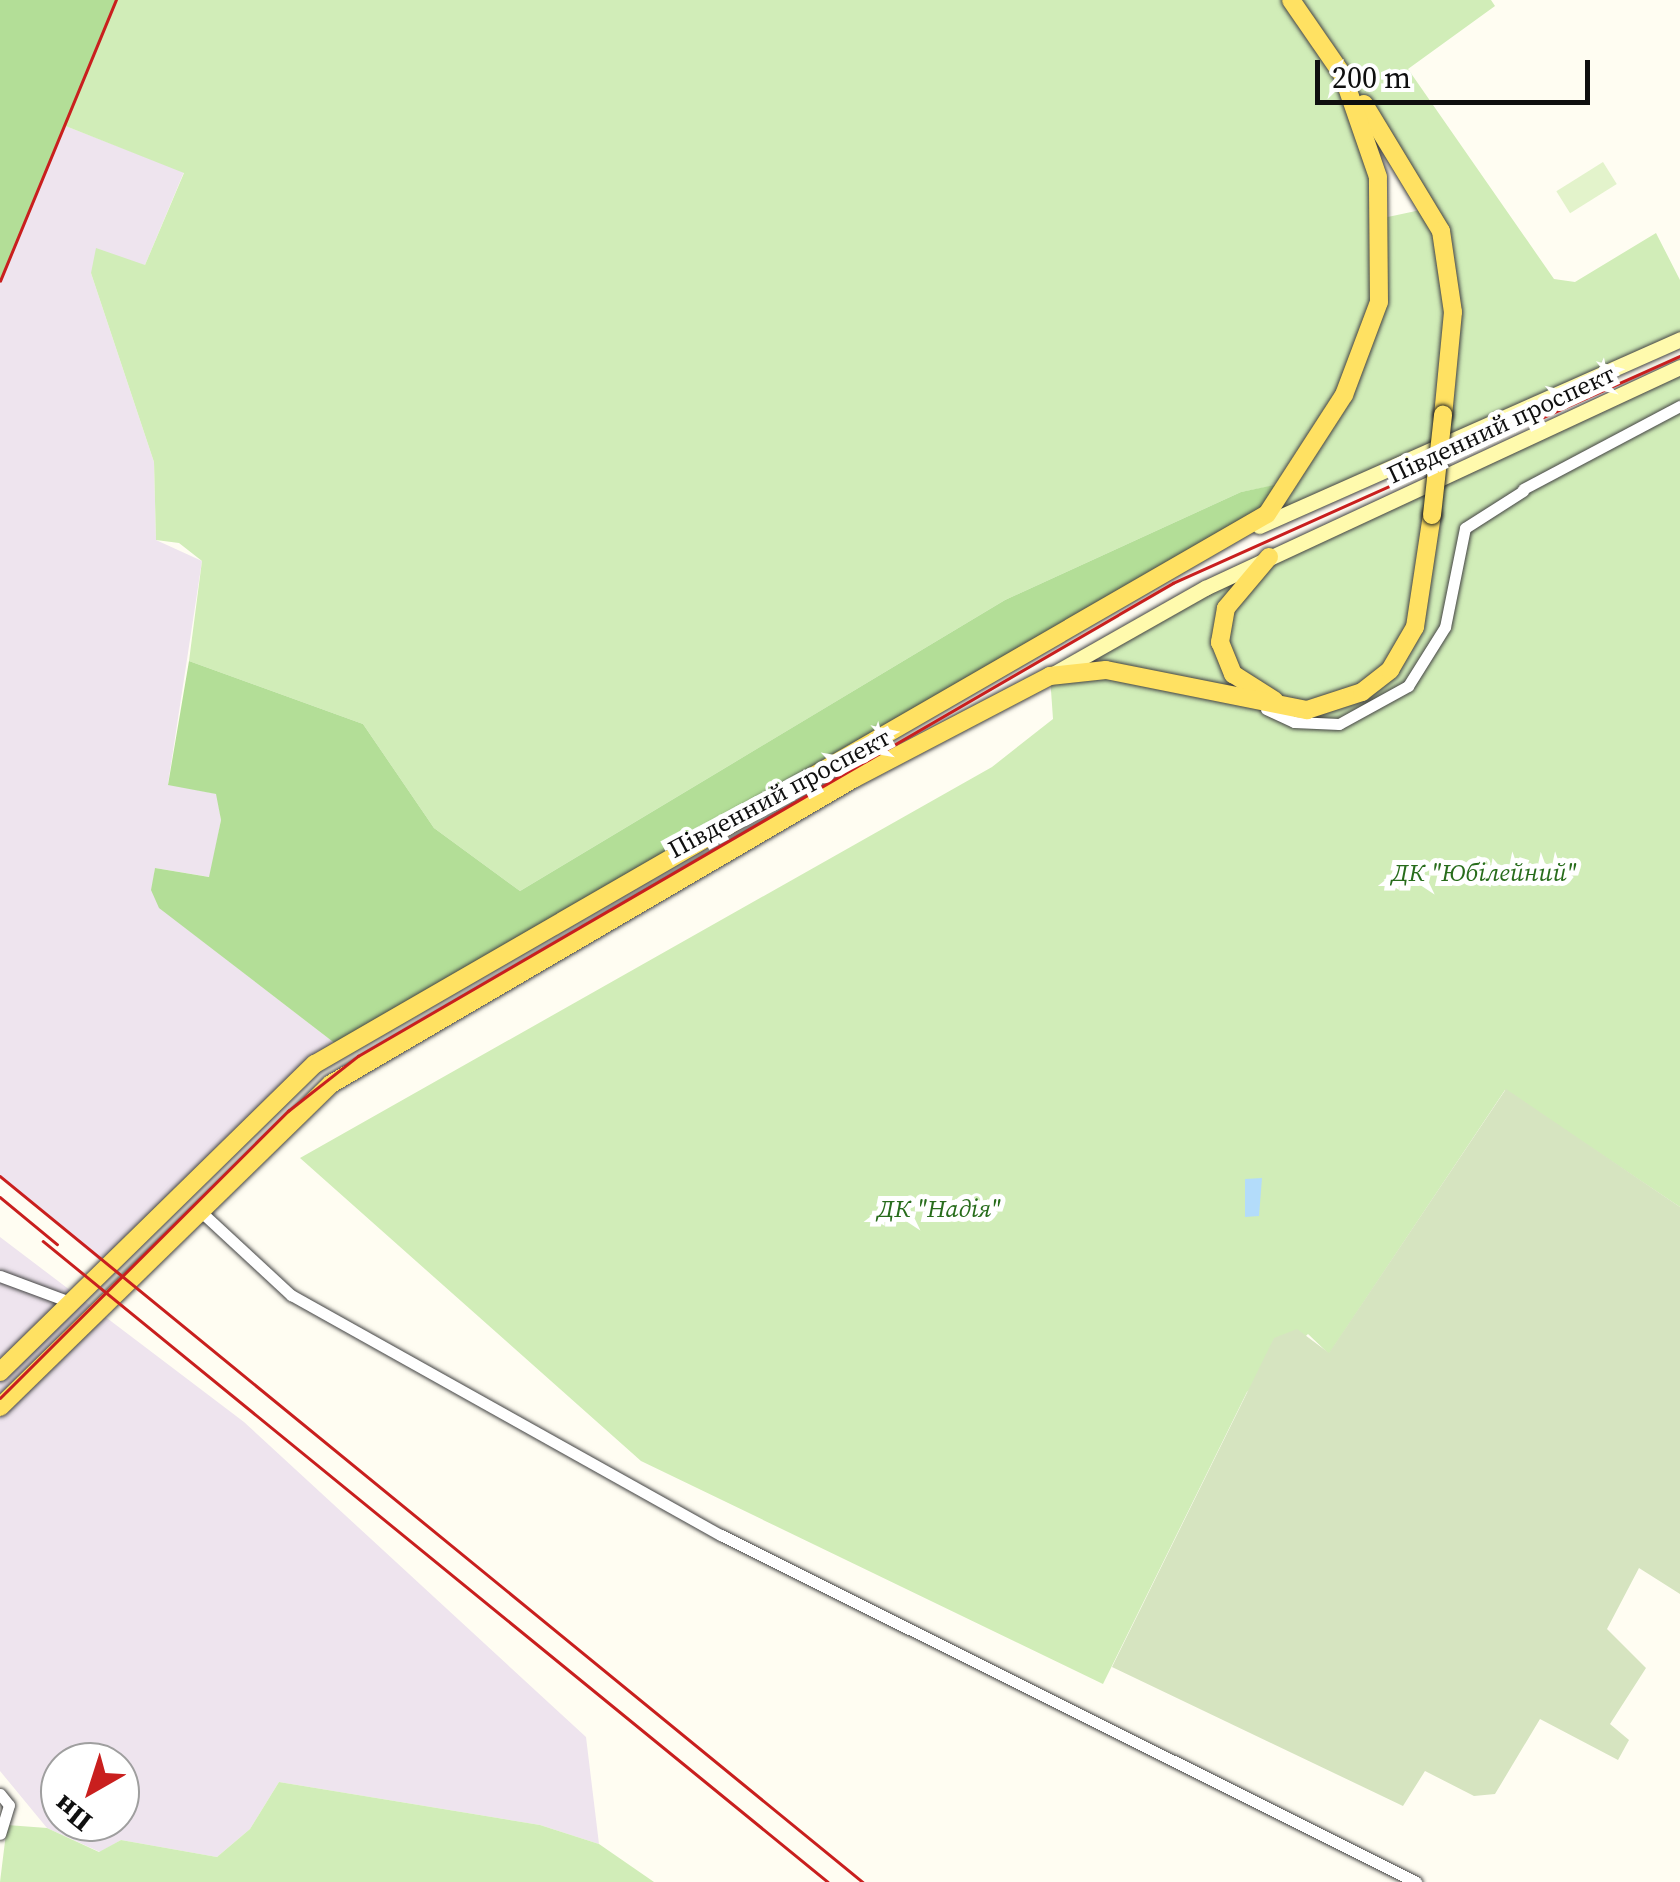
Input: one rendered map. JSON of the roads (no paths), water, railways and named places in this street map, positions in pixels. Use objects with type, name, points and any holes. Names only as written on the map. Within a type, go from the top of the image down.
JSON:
[{"type":"main road","points":[[1050,676],[1144,675],[1257,705],[1319,709],[1375,684],[1405,650],[1422,604],[1454,312],[1441,231],[1291,0]]},
{"type":"main road","points":[[1246,531],[1312,452],[1362,358],[1378,302],[1378,177],[1343,76]]},
{"type":"main road","name":"Південний проспект","points":[[0,1372],[315,1064],[892,726],[1246,531],[1680,338]]},
{"type":"main road","name":"Південний проспект","points":[[0,1408],[306,1104],[369,1059],[691,866],[1268,557],[1680,367]]},
{"type":"main road","points":[[1268,557],[1226,608],[1221,650],[1248,688],[1319,709]]},
{"type":"street","points":[[1257,705],[1294,722],[1338,724],[1408,686],[1445,627],[1464,528],[1523,490],[1680,406]]},
{"type":"street","points":[[198,1208],[291,1295],[721,1535],[1416,1882]]},
{"type":"street","points":[[1,1277],[70,1302]]},
{"type":"street","points":[[0,1794],[9,1805],[0,1834]]},
{"type":"water","points":[[1262,1178],[1259,1216],[1245,1217],[1245,1179]]},
{"type":"tram line","points":[[0,1398],[288,1111],[358,1056],[1173,583],[1680,356]]},
{"type":"railway","points":[[0,281],[116,0]]},
{"type":"railway","points":[[0,1176],[863,1882]]},
{"type":"railway","points":[[0,1197],[57,1244]]},
{"type":"railway","points":[[43,1241],[828,1882]]},
{"type":"park label","name":"ДК \"Юбілейний\"","points":[[1484,872]]},
{"type":"park label","name":"ДК \"Надія\"","points":[[939,1208]]}]
